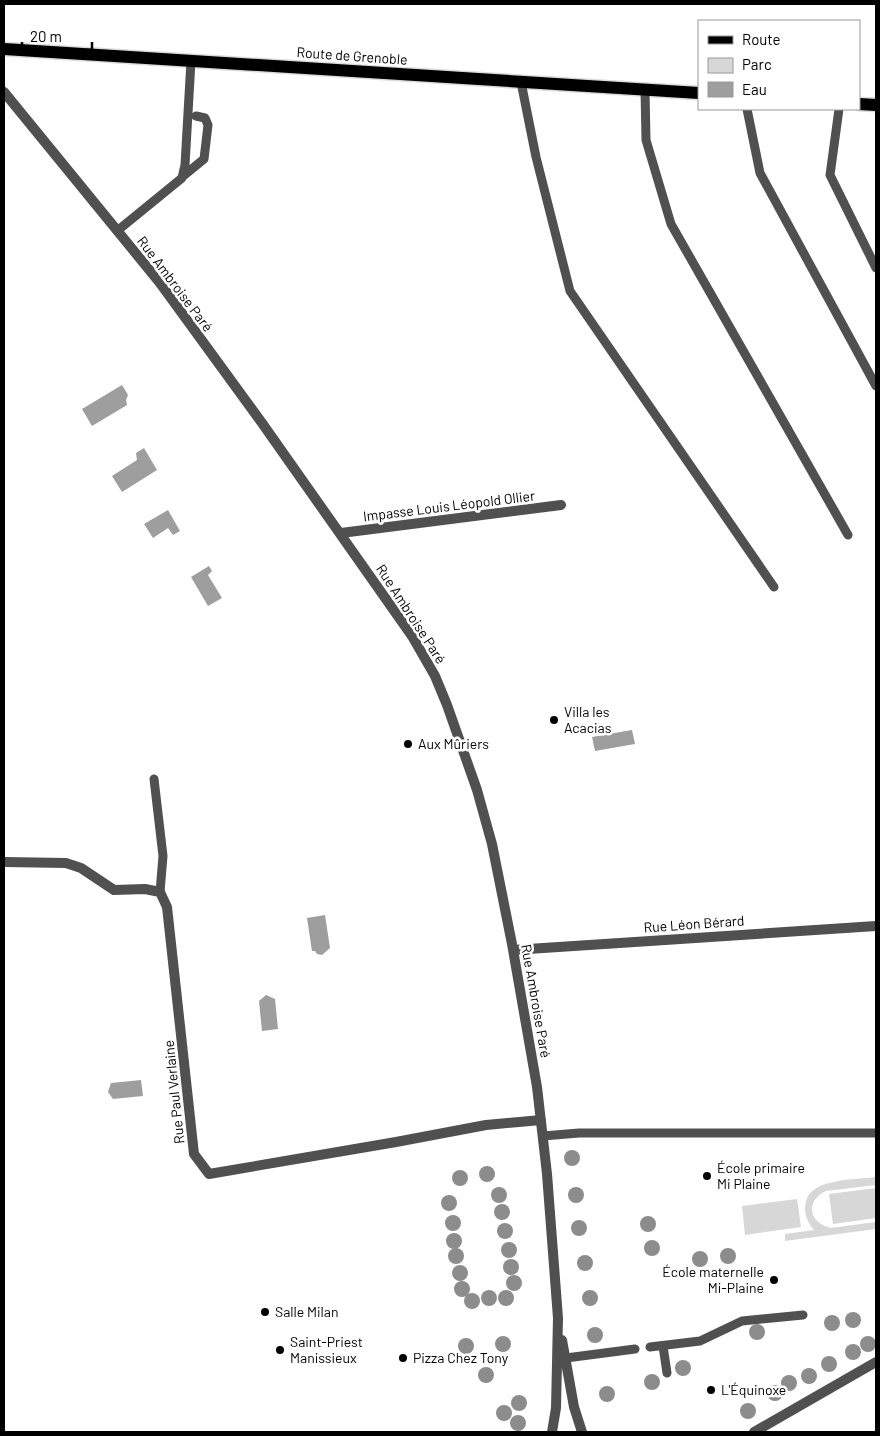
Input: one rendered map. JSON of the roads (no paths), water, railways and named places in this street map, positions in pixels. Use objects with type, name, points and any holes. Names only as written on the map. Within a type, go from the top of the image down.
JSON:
[{"type":"main road","name":"Route de Grenoble","points":[[4,49],[698,93]]},
{"type":"main road","points":[[860,104],[876,105]]},
{"type":"street","name":"Rue Ambroise Paré","points":[[4,92],[160,284],[341,534],[412,636],[435,676],[447,705],[477,790],[498,871],[541,1120],[558,1318],[556,1408],[552,1432]]},
{"type":"street","name":"Impasse Louis Léopold Ollier","points":[[341,534],[561,505]]},
{"type":"street","points":[[4,862],[66,863],[81,868],[114,890],[145,889],[160,892]]},
{"type":"street","name":"Rue Paul Verlaine","points":[[160,892],[167,908],[194,1154],[209,1174],[486,1125],[541,1120]]},
{"type":"street","name":"Rue Léon Bérard","points":[[513,950],[876,926]]},
{"type":"street","name":"Rue Ambroise Paré","points":[[558,1318],[574,1407],[582,1432]]},
{"type":"street","points":[[754,1432],[876,1362]]},
{"type":"lane","points":[[182,178],[185,165],[190,61]]},
{"type":"lane","points":[[521,82],[536,157],[570,291],[774,587]]},
{"type":"lane","points":[[645,90],[646,140],[671,224],[848,535]]},
{"type":"lane","points":[[747,110],[760,173],[876,386]]},
{"type":"lane","points":[[839,110],[830,175],[876,268]]},
{"type":"lane","points":[[117,231],[204,159],[208,125],[205,118],[196,116]]},
{"type":"lane","points":[[154,779],[163,856],[160,892]]},
{"type":"lane","points":[[543,1136],[579,1133],[876,1132]]},
{"type":"lane","points":[[650,1347],[700,1341],[742,1321],[803,1315]]},
{"type":"lane","points":[[663,1346],[667,1373]]},
{"type":"lane","points":[[566,1358],[635,1349]]},
{"type":"water","points":[[122,385],[128,395],[127,405],[92,426],[82,409]]},
{"type":"water","points":[[144,448],[157,470],[122,492],[112,476],[137,460],[136,453]]},
{"type":"water","points":[[168,510],[180,531],[173,535],[168,528],[153,538],[144,524]]},
{"type":"water","points":[[209,566],[212,571],[208,575],[222,598],[208,606],[191,577]]},
{"type":"water","points":[[632,730],[635,744],[595,751],[592,737]]},
{"type":"water","points":[[325,915],[330,948],[322,955],[312,951],[307,918]]},
{"type":"water","points":[[266,995],[275,999],[278,1029],[262,1031],[259,1001]]},
{"type":"water","points":[[141,1080],[143,1096],[113,1099],[108,1092],[111,1083]]},
{"type":"place","name":"Villa les Acacias","points":[[554,720]]},
{"type":"place","name":"Aux Mûriers","points":[[408,744]]},
{"type":"place","name":"École primaire Mi Plaine","points":[[707,1176]]},
{"type":"place","name":"École maternelle Mi-Plaine","points":[[774,1280]]},
{"type":"place","name":"Salle Milan","points":[[265,1312]]},
{"type":"place","name":"Saint-Priest Manissieux","points":[[280,1350]]},
{"type":"place","name":"Pizza Chez Tony","points":[[403,1358]]},
{"type":"place","name":"L'Équinoxe","points":[[711,1390]]}]
